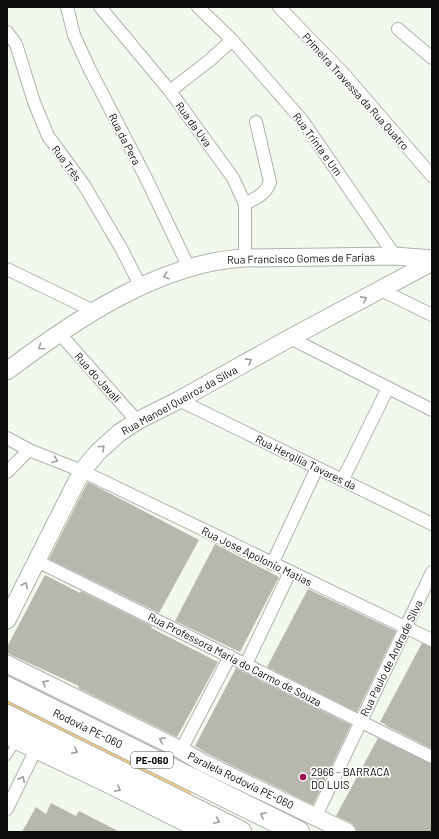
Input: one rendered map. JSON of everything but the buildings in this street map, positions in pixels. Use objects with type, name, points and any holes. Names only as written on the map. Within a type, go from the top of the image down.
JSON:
[{"type":"highway","name":"Rodovia PE-060","points":[[7,688],[298,832]]},
{"type":"highway","name":"PE-060","points":[[7,716],[183,814],[240,832]]},
{"type":"street","name":"Rua da Pera","points":[[67,7],[74,35],[89,68],[146,178],[189,268]]},
{"type":"street","name":"Rua da Uva","points":[[100,7],[170,91],[233,178],[245,204],[245,258]]},
{"type":"street","name":"Rua Trinta e Um","points":[[198,7],[232,40],[302,120],[390,256]]},
{"type":"street","name":"Primeira Travessa da Rua Quatro","points":[[279,7],[343,73],[432,176]]},
{"type":"street","points":[[398,29],[432,58]]},
{"type":"street","name":"Rua Três","points":[[7,32],[16,44],[34,102],[48,136],[84,185],[121,248],[140,287]]},
{"type":"street","points":[[170,91],[210,60],[232,40]]},
{"type":"street","points":[[245,204],[262,194],[268,188],[270,182],[256,122]]},
{"type":"street","name":"Rua Francisco Gomes de Farias","points":[[10,365],[94,311],[155,280],[189,268],[231,259],[245,258],[390,256],[432,261]]},
{"type":"street","points":[[390,256],[388,260],[391,268],[390,278],[381,290],[432,315]]},
{"type":"street","name":"Rua Manoel Queiroz da Silva","points":[[7,620],[82,471],[98,452],[119,433],[137,421],[179,400],[432,261]]},
{"type":"street","points":[[7,269],[94,311]]},
{"type":"street","name":"Rua do Javali","points":[[60,334],[137,421]]},
{"type":"street","points":[[290,338],[432,410]]},
{"type":"street","points":[[343,480],[388,388]]},
{"type":"street","name":"Rua Hergilia Tavares da","points":[[179,400],[432,524]]},
{"type":"street","name":"Rua Jose Apolonio Matias","points":[[7,438],[29,450],[82,471],[432,640]]},
{"type":"street","points":[[7,472],[29,450]]},
{"type":"street","points":[[272,564],[317,468]]},
{"type":"street","name":"Rua Professora Maria do Carmo de Souza","points":[[37,561],[432,757]]},
{"type":"street","points":[[246,664],[290,572]]},
{"type":"street","name":"Rua Paulo de Andrade Silva","points":[[316,816],[432,572]]},
{"type":"street","points":[[181,750],[230,656]]},
{"type":"street","name":"Paralela Rodovia PE-060","points":[[7,664],[181,750],[203,763],[347,832]]},
{"type":"street","name":"PE-060","points":[[12,738],[183,814],[204,832]]},
{"type":"street","points":[[7,809],[36,749]]},
{"type":"street","points":[[183,814],[203,785],[205,773],[203,763]]},
{"type":"lane","points":[[7,757],[12,738]]},
{"type":"shaded area","points":[[7,693],[194,784],[191,794],[7,705]]},
{"type":"place","name":"2966 - BARRACA DO LUIS","points":[[303,777]]}]
